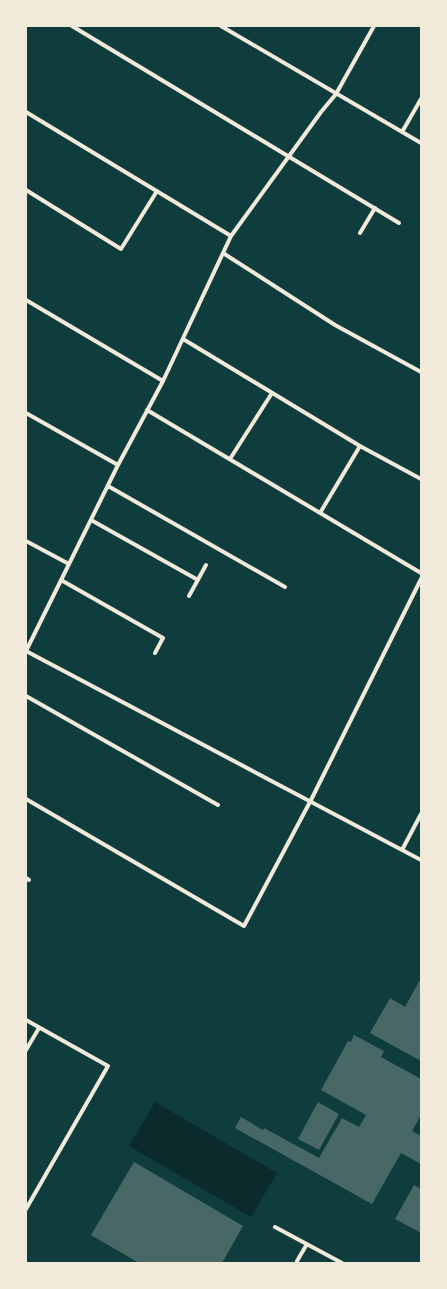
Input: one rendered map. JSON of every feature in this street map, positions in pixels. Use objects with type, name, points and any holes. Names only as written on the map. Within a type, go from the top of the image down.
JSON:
[{"type":"street","points":[[72,26],[400,223]]},
{"type":"street","points":[[221,26],[421,143]]},
{"type":"street","points":[[374,26],[336,94],[321,112],[231,236],[163,381],[118,465],[26,651],[311,800],[421,860]]},
{"type":"street","points":[[402,132],[421,99]]},
{"type":"street","points":[[26,112],[231,236]]},
{"type":"street","points":[[26,190],[121,249],[157,191]]},
{"type":"street","points":[[360,233],[375,208]]},
{"type":"street","points":[[223,253],[335,325],[421,372]]},
{"type":"street","points":[[26,300],[163,381]]},
{"type":"street","points":[[183,339],[360,446],[421,480]]},
{"type":"street","points":[[230,459],[272,393]]},
{"type":"street","points":[[147,410],[421,573]]},
{"type":"street","points":[[26,413],[118,465]]},
{"type":"street","points":[[320,512],[360,446]]},
{"type":"street","points":[[108,486],[285,587]]},
{"type":"street","points":[[91,520],[198,580]]},
{"type":"street","points":[[26,541],[69,564]]},
{"type":"street","points":[[189,596],[206,565]]},
{"type":"street","points":[[61,580],[163,638],[155,652]]},
{"type":"street","points":[[26,799],[244,926],[311,800],[421,580]]},
{"type":"street","points":[[26,696],[218,805]]},
{"type":"street","points":[[402,850],[421,814]]},
{"type":"street","points":[[26,1020],[108,1066],[26,1209]]},
{"type":"street","points":[[26,1050],[39,1028]]},
{"type":"street","points":[[275,1226],[342,1263]]},
{"type":"street","points":[[298,1261],[307,1244]]},
{"type":"water","points":[[155,1102],[277,1173],[251,1217],[129,1146]]},
{"type":"building","points":[[421,978],[421,1061],[370,1033],[390,998],[405,1007]]},
{"type":"building","points":[[354,1035],[384,1051],[381,1057],[421,1079],[421,1115],[412,1131],[421,1136],[421,1164],[401,1153],[372,1204],[235,1128],[241,1117],[263,1130],[264,1128],[319,1158],[342,1118],[359,1127],[366,1115],[321,1090],[348,1041],[351,1042]]},
{"type":"building","points":[[318,1102],[339,1114],[319,1150],[298,1139]]},
{"type":"building","points":[[134,1162],[243,1226],[222,1263],[139,1263],[91,1235]]},
{"type":"building","points":[[414,1185],[421,1189],[421,1233],[395,1219]]}]
